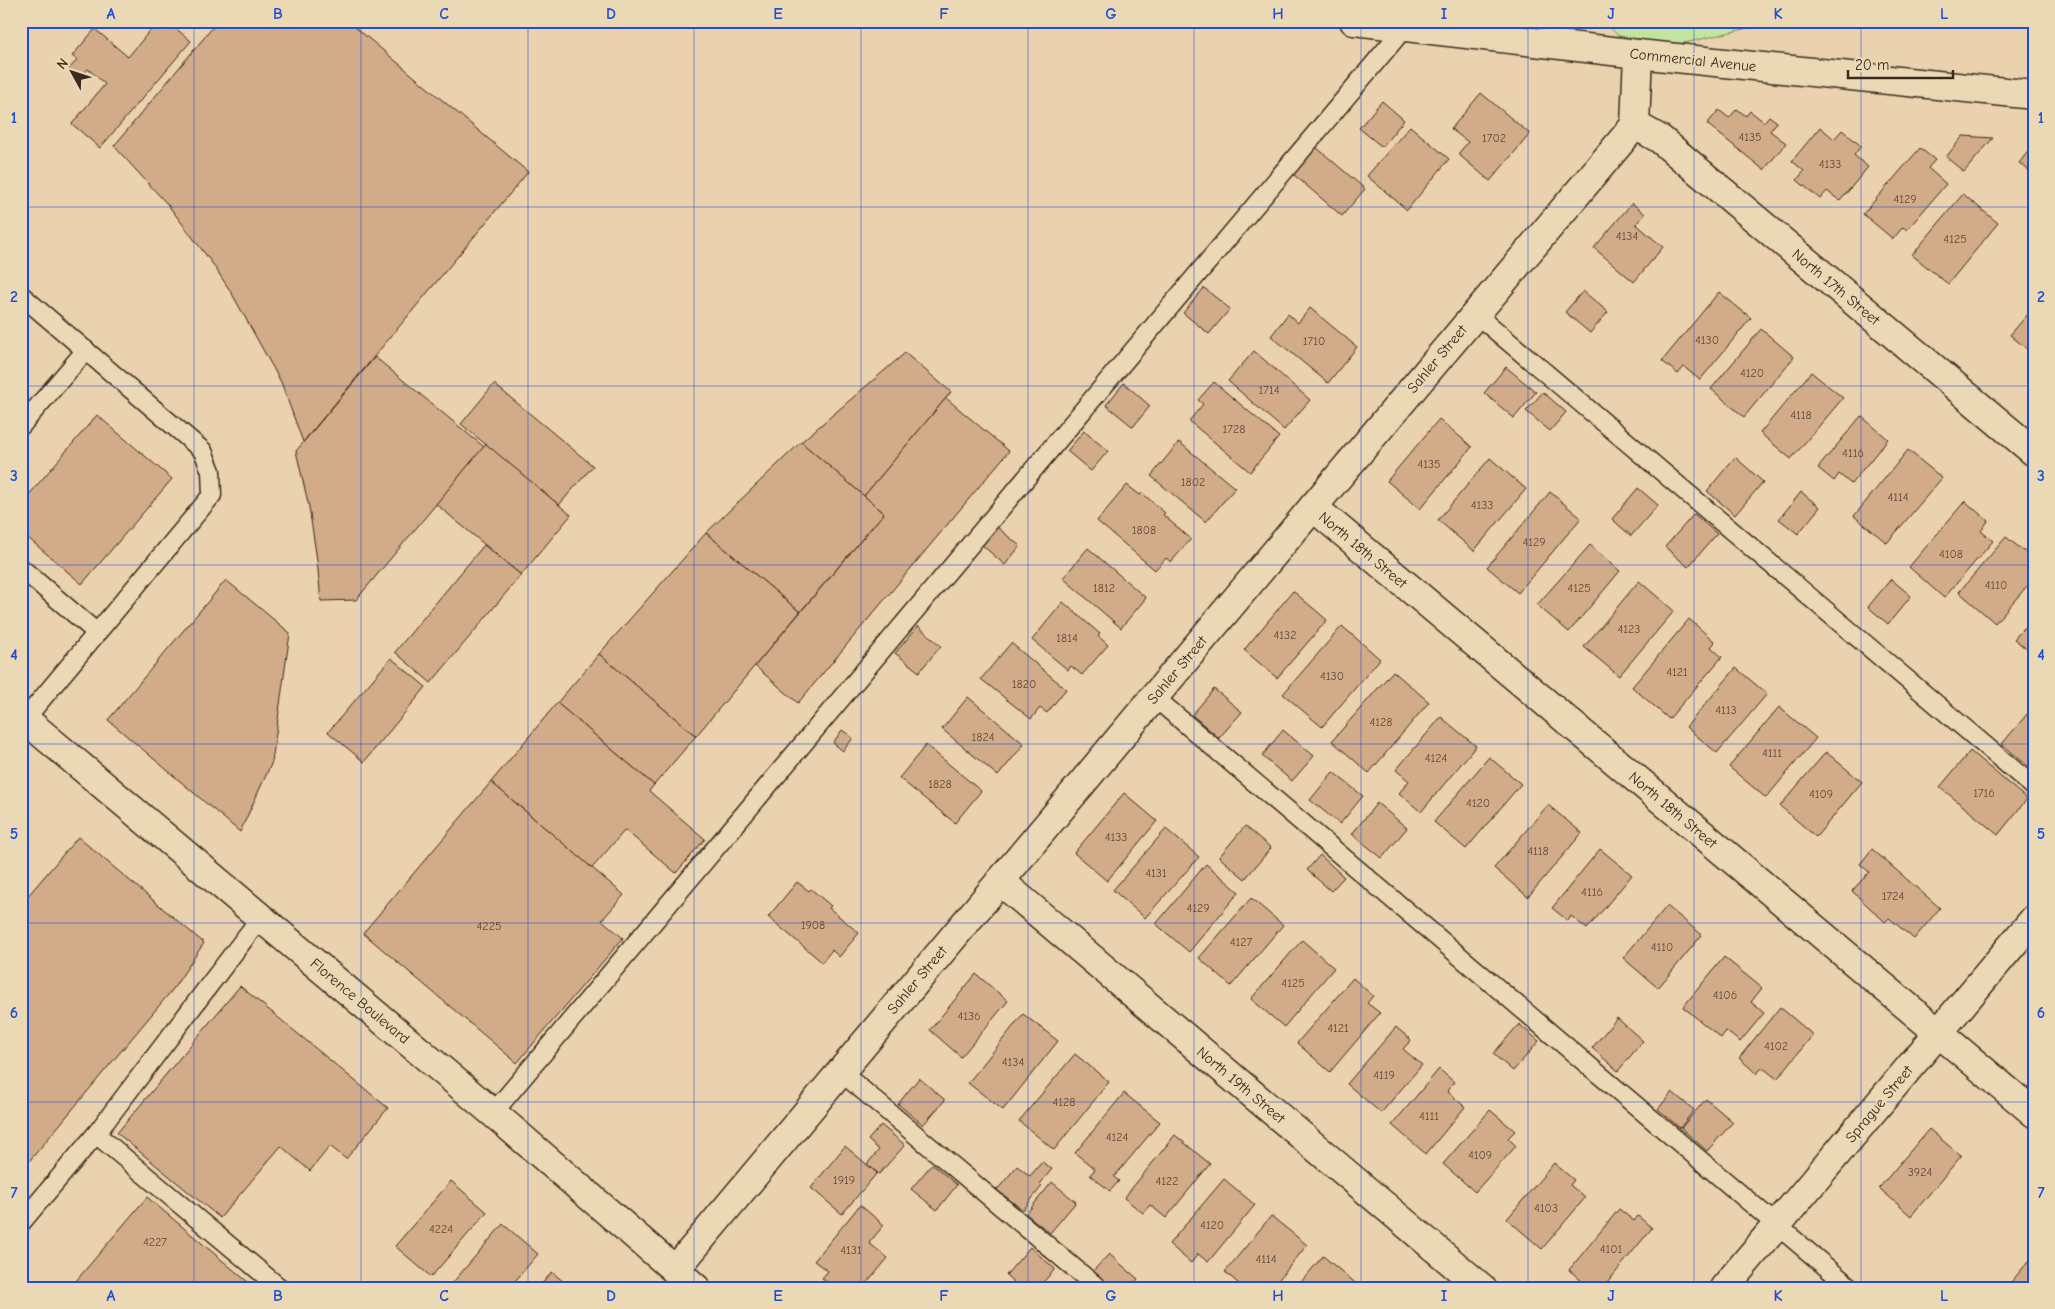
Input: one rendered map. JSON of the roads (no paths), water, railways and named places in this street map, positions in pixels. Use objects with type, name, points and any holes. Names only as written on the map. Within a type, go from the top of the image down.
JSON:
[{"type":"street","name":"Commercial Avenue","points":[[1354,21],[1638,54],[2034,94]]},
{"type":"street","points":[[1635,125],[1638,54]]},
{"type":"street","name":"Sahler Street","points":[[676,1270],[1313,507],[1635,125]]},
{"type":"street","name":"North 17th Street","points":[[1635,125],[1660,139],[2034,452]]},
{"type":"street","name":"North 18th Street","points":[[1313,507],[2034,1113]]},
{"type":"street","name":"Florence Boulevard","points":[[23,717],[493,1113],[696,1288]]},
{"type":"street","name":"North 19th Street","points":[[1000,881],[1482,1288]]},
{"type":"street","name":"Sprague Street","points":[[1724,1288],[2034,919]]},
{"type":"lane","points":[[493,1113],[1405,27]]},
{"type":"lane","points":[[21,295],[204,451],[211,471],[212,495],[97,633],[23,717]]},
{"type":"lane","points":[[1476,314],[2034,787]]},
{"type":"lane","points":[[21,426],[86,350]]},
{"type":"lane","points":[[21,568],[97,633]]},
{"type":"lane","points":[[1154,697],[1851,1288]]},
{"type":"lane","points":[[21,1223],[96,1134],[261,917]]},
{"type":"lane","points":[[841,1072],[1098,1288]]},
{"type":"lane","points":[[96,1134],[280,1288]]}]
